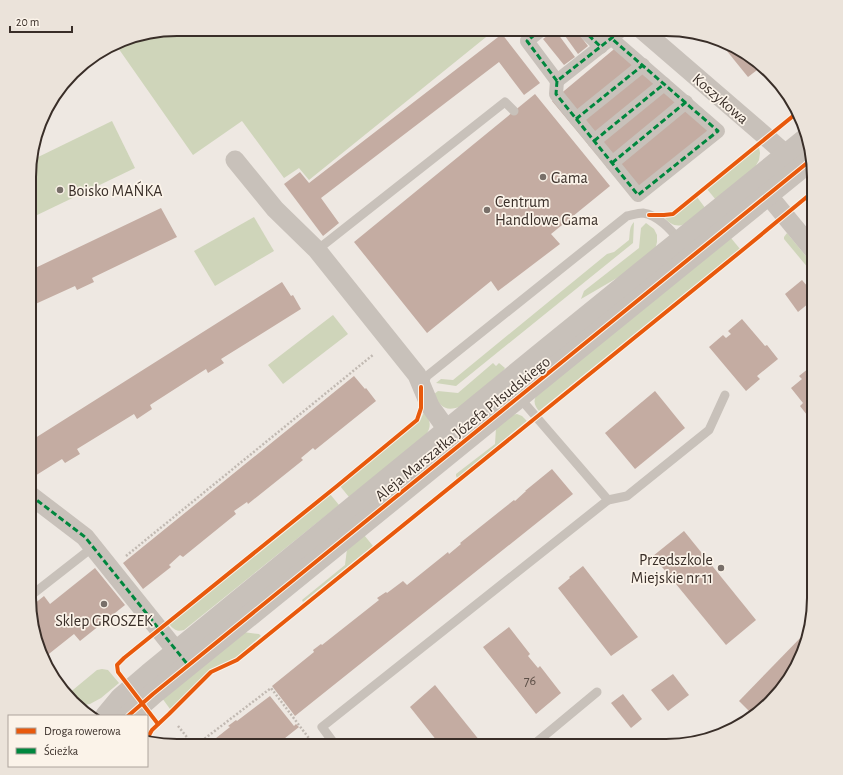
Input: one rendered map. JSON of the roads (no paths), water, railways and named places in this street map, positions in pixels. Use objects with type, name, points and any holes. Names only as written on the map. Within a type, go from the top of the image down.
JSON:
[{"type":"street","points":[[533,36],[527,41],[557,81],[556,94],[638,195],[718,131],[643,65],[595,36]]},
{"type":"street","points":[[557,81],[614,36]]},
{"type":"street","name":"Koszykowa","points":[[649,36],[757,129],[800,161]]},
{"type":"street","points":[[576,119],[643,65]]},
{"type":"street","points":[[594,141],[664,84]]},
{"type":"street","points":[[612,163],[686,102]]},
{"type":"street","name":"Aleja Marszałka Józefa Piłsudskiego","points":[[107,715],[131,689],[182,658],[454,438],[549,347],[686,249],[768,194],[800,161],[804,148]]},
{"type":"street","points":[[235,160],[275,209],[317,250],[417,375],[430,406],[454,438]]},
{"type":"street","name":"Aleja Marszałka Józefa Piłsudskiego","points":[[454,438],[519,397],[686,249],[800,161]]},
{"type":"street","points":[[768,194],[807,242]]},
{"type":"street","points":[[36,500],[85,537],[182,658]]},
{"type":"street","name":"Aleja Marszałka Józefa Piłsudskiego","points":[[129,715],[142,703],[182,658]]},
{"type":"lane","points":[[317,250],[505,102],[514,112]]},
{"type":"lane","points":[[421,387],[427,376],[627,216],[641,213],[649,215],[662,222],[686,249]]},
{"type":"lane","points":[[331,739],[322,727],[608,500],[627,496],[708,430],[725,395]]},
{"type":"lane","points":[[519,397],[608,500]]},
{"type":"lane","points":[[36,592],[93,547]]},
{"type":"lane","points":[[540,739],[597,692]]},
{"type":"place","name":"Gama","points":[[543,177]]},
{"type":"place","name":"Boisko MAŃKA","points":[[60,190]]},
{"type":"place","name":"Centrum Handlowe Gama","points":[[487,210]]},
{"type":"place","name":"Przedszkole Miejskie nr 11","points":[[721,568]]},
{"type":"place","name":"Sklep GROSZEK","points":[[104,604]]}]
